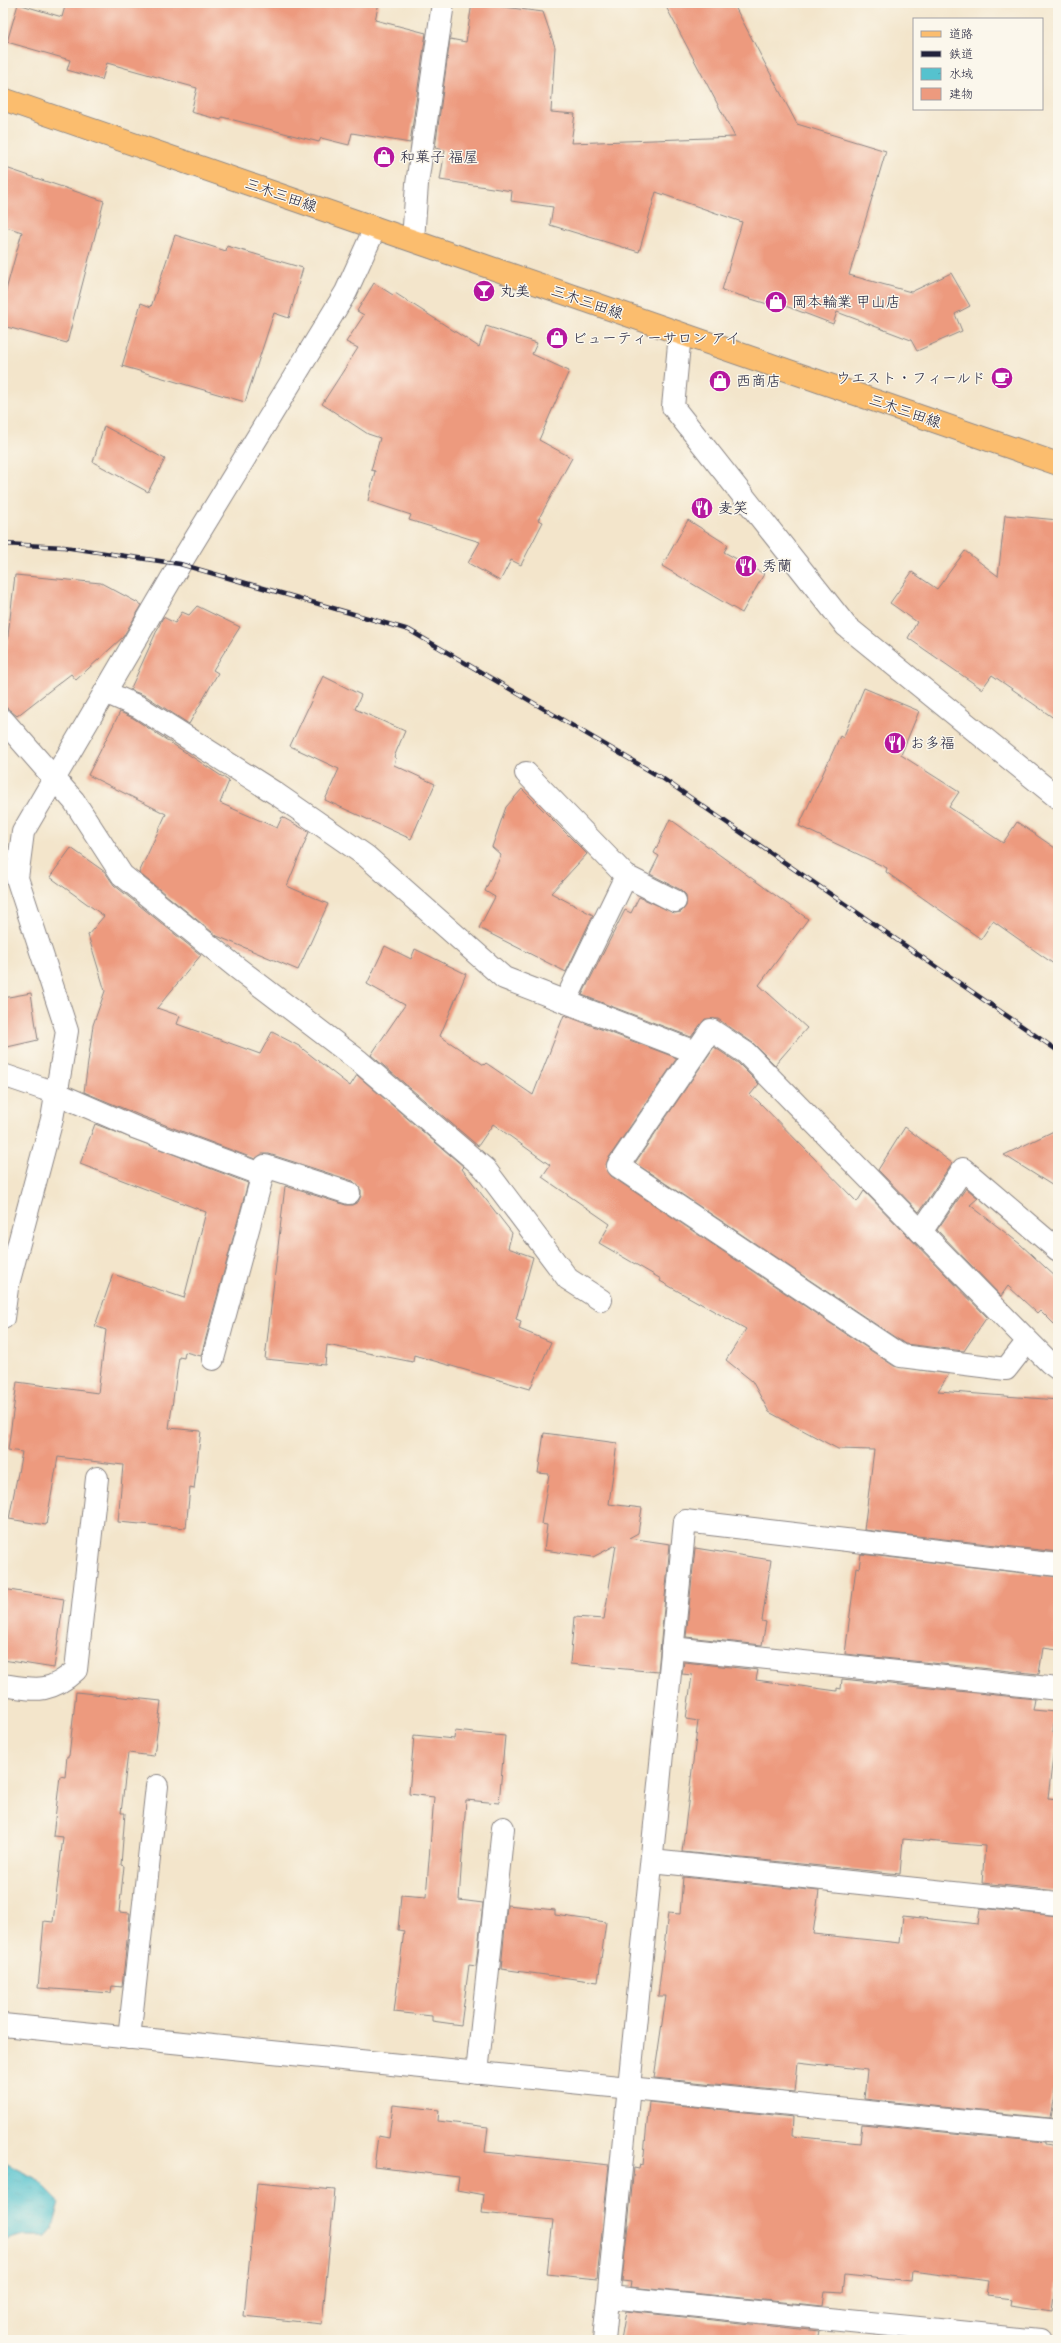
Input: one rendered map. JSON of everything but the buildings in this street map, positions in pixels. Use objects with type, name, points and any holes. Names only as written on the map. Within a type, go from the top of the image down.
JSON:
[{"type":"main road","name":"三木三田線","points":[[3,99],[1058,464]]},
{"type":"street","points":[[413,240],[417,184],[443,3]]},
{"type":"street","points":[[3,1318],[7,1288],[52,1119],[67,1031],[17,878],[23,832],[105,692],[346,292],[375,228]]},
{"type":"street","points":[[680,334],[674,407],[846,626],[1058,798]]},
{"type":"street","points":[[105,692],[139,708],[242,772],[366,856],[504,978],[695,1052]]},
{"type":"street","points":[[3,720],[74,801],[122,875],[236,967],[359,1061],[486,1169],[568,1279],[601,1300]]},
{"type":"street","points":[[526,773],[626,876],[675,900]]},
{"type":"street","points":[[565,1002],[626,876]]},
{"type":"street","points":[[1028,1341],[1006,1369],[901,1356],[618,1166],[711,1030],[746,1054],[1028,1341],[1050,1363],[1058,1368]]},
{"type":"street","points":[[3,1075],[56,1093],[134,1127],[263,1175]]},
{"type":"street","points":[[213,1359],[265,1166],[349,1193]]},
{"type":"street","points":[[921,1232],[963,1169],[1058,1250]]},
{"type":"street","points":[[3,1685],[34,1690],[60,1684],[76,1670],[97,1478]]},
{"type":"street","points":[[604,2340],[685,1521],[1058,1565]]},
{"type":"street","points":[[672,1648],[1058,1689]]},
{"type":"street","points":[[129,2038],[157,1786]]},
{"type":"street","points":[[477,2073],[503,1828]]},
{"type":"street","points":[[652,1861],[1058,1904]]},
{"type":"street","points":[[3,2025],[1058,2131]]},
{"type":"street","points":[[608,2296],[1040,2340]]},
{"type":"water","points":[[3,2162],[36,2178],[60,2202],[53,2228],[46,2236],[20,2236],[3,2241]]},
{"type":"railway","points":[[3,544],[64,547],[180,564],[409,630],[662,778],[1058,1051]]},
{"type":"place","name":"和菓子 福屋","points":[[384,157]]},
{"type":"place","name":"丸美","points":[[484,291]]},
{"type":"place","name":"岡本輪業 甲山店","points":[[776,302]]},
{"type":"place","name":"ビューティーサロン アイ","points":[[557,338]]},
{"type":"place","name":"ウエスト・フィールド","points":[[1002,378]]},
{"type":"place","name":"西商店","points":[[720,381]]},
{"type":"place","name":"麦笑","points":[[702,508]]},
{"type":"place","name":"秀蘭","points":[[746,566]]},
{"type":"place","name":"お多福","points":[[895,743]]}]
